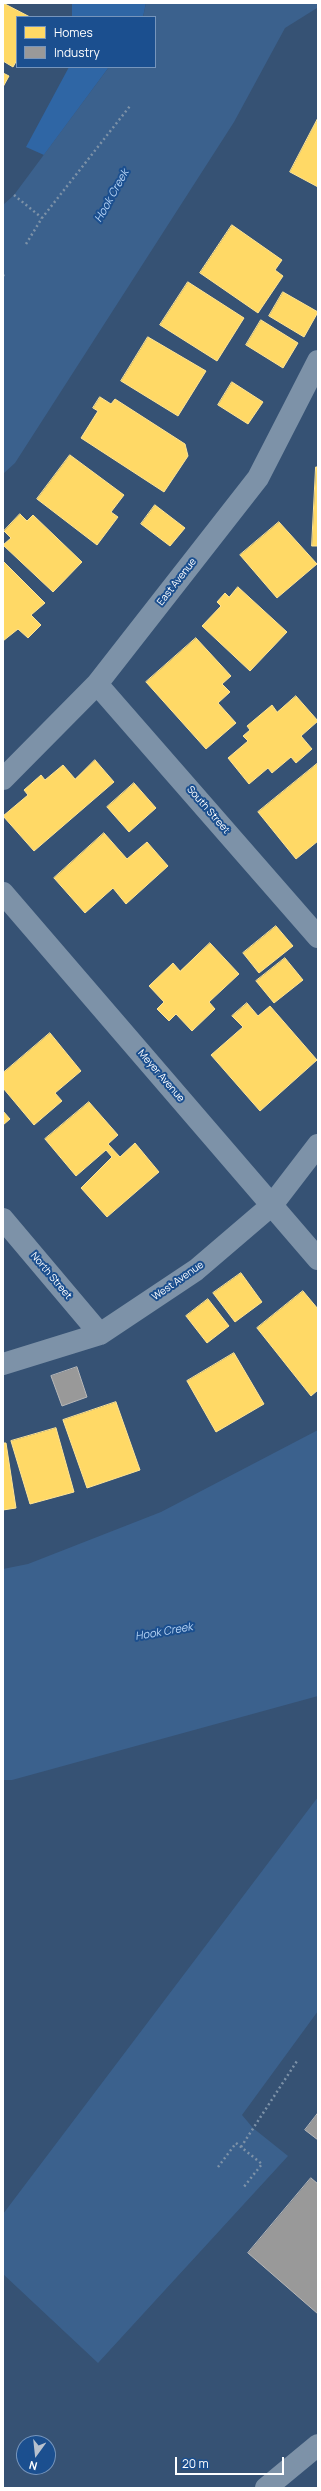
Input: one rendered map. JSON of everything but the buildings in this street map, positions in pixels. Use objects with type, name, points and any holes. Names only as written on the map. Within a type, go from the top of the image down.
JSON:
[{"type":"street","name":"East Avenue","points":[[3,779],[97,684],[258,478],[318,362]]},
{"type":"street","name":"South Street","points":[[97,684],[318,938]]},
{"type":"street","name":"Meyer Avenue","points":[[3,893],[318,1259]]},
{"type":"street","name":"West Avenue","points":[[3,1364],[100,1334],[196,1270],[272,1205],[318,1146]]},
{"type":"street","name":"North Street","points":[[3,1219],[100,1334]]},
{"type":"street","points":[[266,2488],[318,2445]]},
{"type":"path","points":[[26,244],[42,218],[130,106]]},
{"type":"path","points":[[14,194],[42,218]]},
{"type":"path","points":[[3,276],[6,273]]},
{"type":"path","points":[[241,2147],[297,2061]]},
{"type":"path","points":[[218,2166],[236,2143],[262,2164],[243,2188]]},
{"type":"shaded area","points":[[72,3],[146,3],[143,16],[72,16]]},
{"type":"shaded area","points":[[68,68],[108,68],[44,155],[26,147]]},
{"type":"water","name":"Hook Creek","points":[[146,3],[318,4],[317,8],[285,28],[234,122],[15,463],[3,474],[3,205],[14,195],[108,68],[156,68],[156,16],[143,16]]},
{"type":"water","name":"Hook Creek","points":[[318,1430],[318,1696],[12,1780],[3,1780],[3,1569],[28,1564],[161,1512]]},
{"type":"water","points":[[318,1797],[318,2011],[242,2115],[253,2128],[288,2156],[98,2363],[3,2274],[3,2214]]}]
